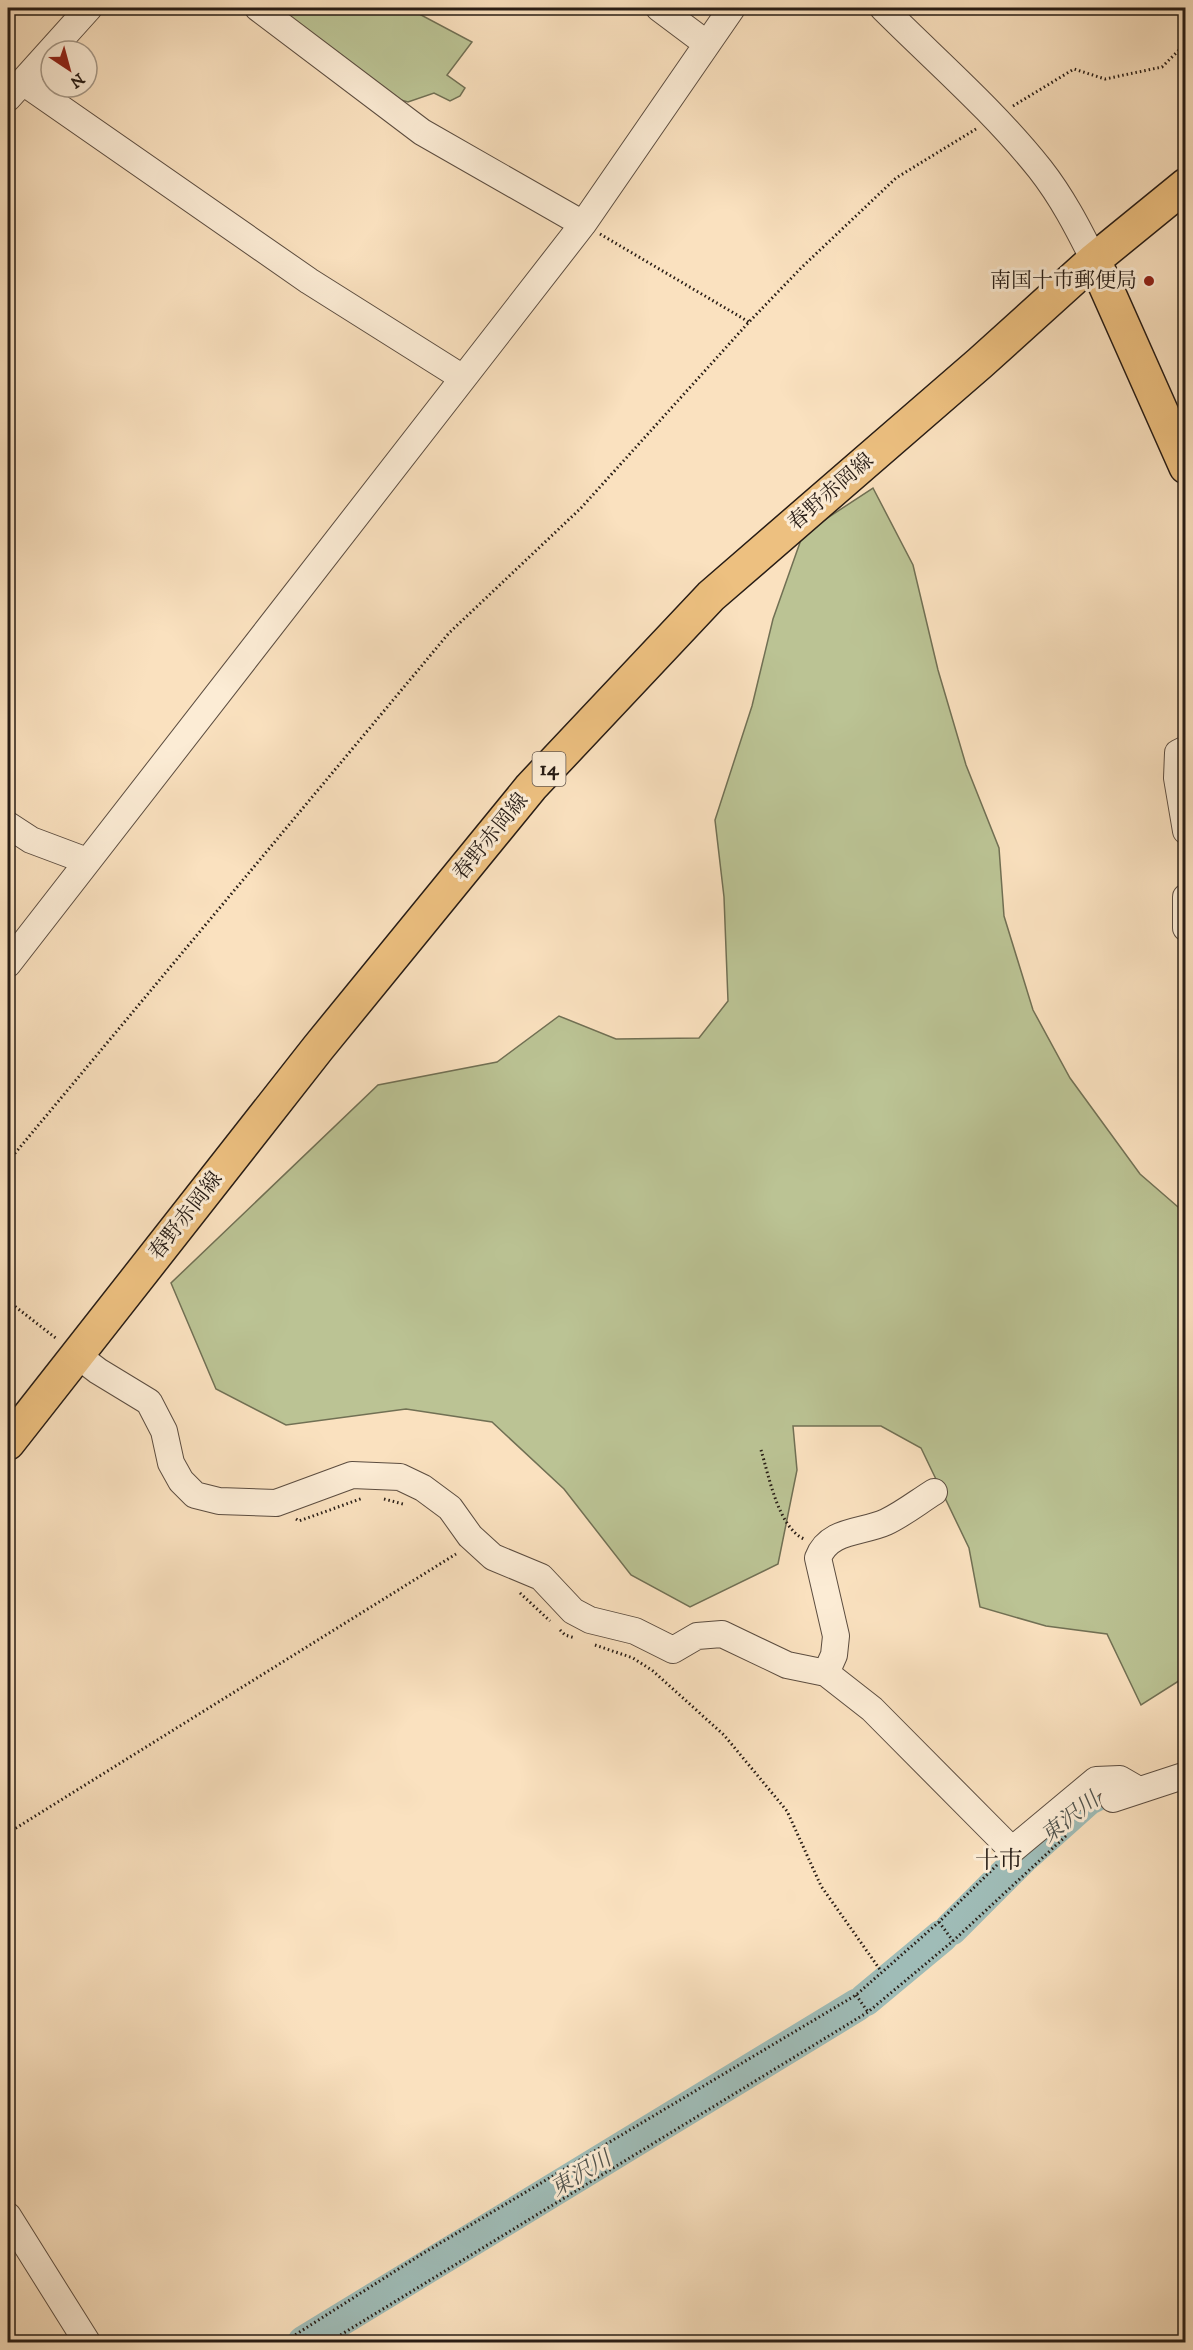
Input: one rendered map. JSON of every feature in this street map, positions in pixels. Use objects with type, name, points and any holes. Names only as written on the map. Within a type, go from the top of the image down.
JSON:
[{"type":"main road","name":"春野赤岡線","points":[[8,1443],[318,1048],[531,787],[711,596],[980,363],[1094,260],[1185,185]]},
{"type":"main road","points":[[1094,260],[1176,424],[1185,467]]},
{"type":"street","points":[[89,8],[15,90],[463,378]]},
{"type":"street","points":[[258,8],[422,132],[583,224]]},
{"type":"street","points":[[659,8],[707,44]]},
{"type":"street","points":[[8,964],[583,224],[732,8]]},
{"type":"street","points":[[883,8],[996,117],[1041,170],[1072,215],[1094,260]]},
{"type":"street","points":[[1185,749],[1178,753],[1177,778],[1185,831]]},
{"type":"street","points":[[8,825],[31,840],[87,861]]},
{"type":"street","points":[[1185,897],[1185,928]]},
{"type":"street","points":[[77,1355],[98,1371],[149,1402],[164,1431],[171,1463],[181,1481],[195,1496],[219,1501],[276,1503],[352,1475],[400,1477],[423,1488],[450,1508],[470,1536],[493,1557],[540,1577],[573,1611],[590,1620],[635,1631],[673,1650],[697,1636],[722,1634],[787,1665],[826,1673],[872,1710],[1012,1850],[1096,1780],[1120,1779],[1139,1790]]},
{"type":"street","points":[[826,1673],[834,1655],[836,1636],[818,1558],[822,1547],[848,1531],[885,1522],[934,1492]]},
{"type":"street","points":[[1113,1799],[1139,1790],[1183,1782]]},
{"type":"street","points":[[8,2217],[87,2343]]},
{"type":"path","points":[[8,1188],[11,1158],[449,633],[581,508],[748,322],[801,268],[896,178],[1074,69],[1105,79],[1162,67],[1185,43]]},
{"type":"path","points":[[583,224],[748,322]]},
{"type":"path","points":[[8,1301],[77,1355]]},
{"type":"path","points":[[761,1450],[779,1507],[788,1526],[796,1535],[822,1547]]},
{"type":"path","points":[[276,1503],[283,1514],[299,1521],[368,1496]]},
{"type":"path","points":[[378,1498],[406,1504]]},
{"type":"path","points":[[452,1547],[461,1558]]},
{"type":"path","points":[[8,1833],[456,1554]]},
{"type":"path","points":[[519,1592],[565,1635],[584,1641]]},
{"type":"path","points":[[594,1645],[633,1658],[653,1671],[724,1735],[787,1811],[821,1886],[881,1971]]},
{"type":"path","points":[[329,2343],[868,2012],[953,1941],[1070,1831]]},
{"type":"path","points":[[284,2343],[422,2254],[856,1995],[939,1922],[1012,1850]]},
{"type":"path","points":[[939,1922],[953,1941]]},
{"type":"path","points":[[856,1995],[868,2012]]},
{"type":"green space","points":[[267,8],[315,8],[325,14],[331,8],[408,8],[472,42],[447,75],[465,88],[460,96],[450,101],[434,93],[408,102],[383,95]]},
{"type":"green space","points":[[873,488],[913,565],[938,670],[966,765],[999,848],[1004,916],[1033,1010],[1070,1078],[1140,1174],[1185,1213],[1185,1677],[1141,1705],[1107,1634],[1046,1626],[980,1607],[969,1548],[921,1448],[881,1426],[793,1426],[797,1470],[778,1564],[690,1607],[631,1575],[564,1489],[492,1422],[406,1409],[286,1425],[216,1389],[171,1283],[378,1085],[497,1062],[559,1016],[616,1039],[699,1038],[728,1001],[724,897],[715,820],[752,706],[773,619],[803,534]]},
{"type":"waterway","name":"東沢川","points":[[951,1929],[1022,1858],[1088,1799],[1114,1786]]},
{"type":"waterway","name":"東沢川","points":[[865,2000],[942,1936]]},
{"type":"waterway","name":"東沢川","points":[[304,2342],[857,2005]]},
{"type":"place","name":"南国十市郵便局","points":[[1149,281]]},
{"type":"district","name":"十市","points":[[999,1861]]}]
